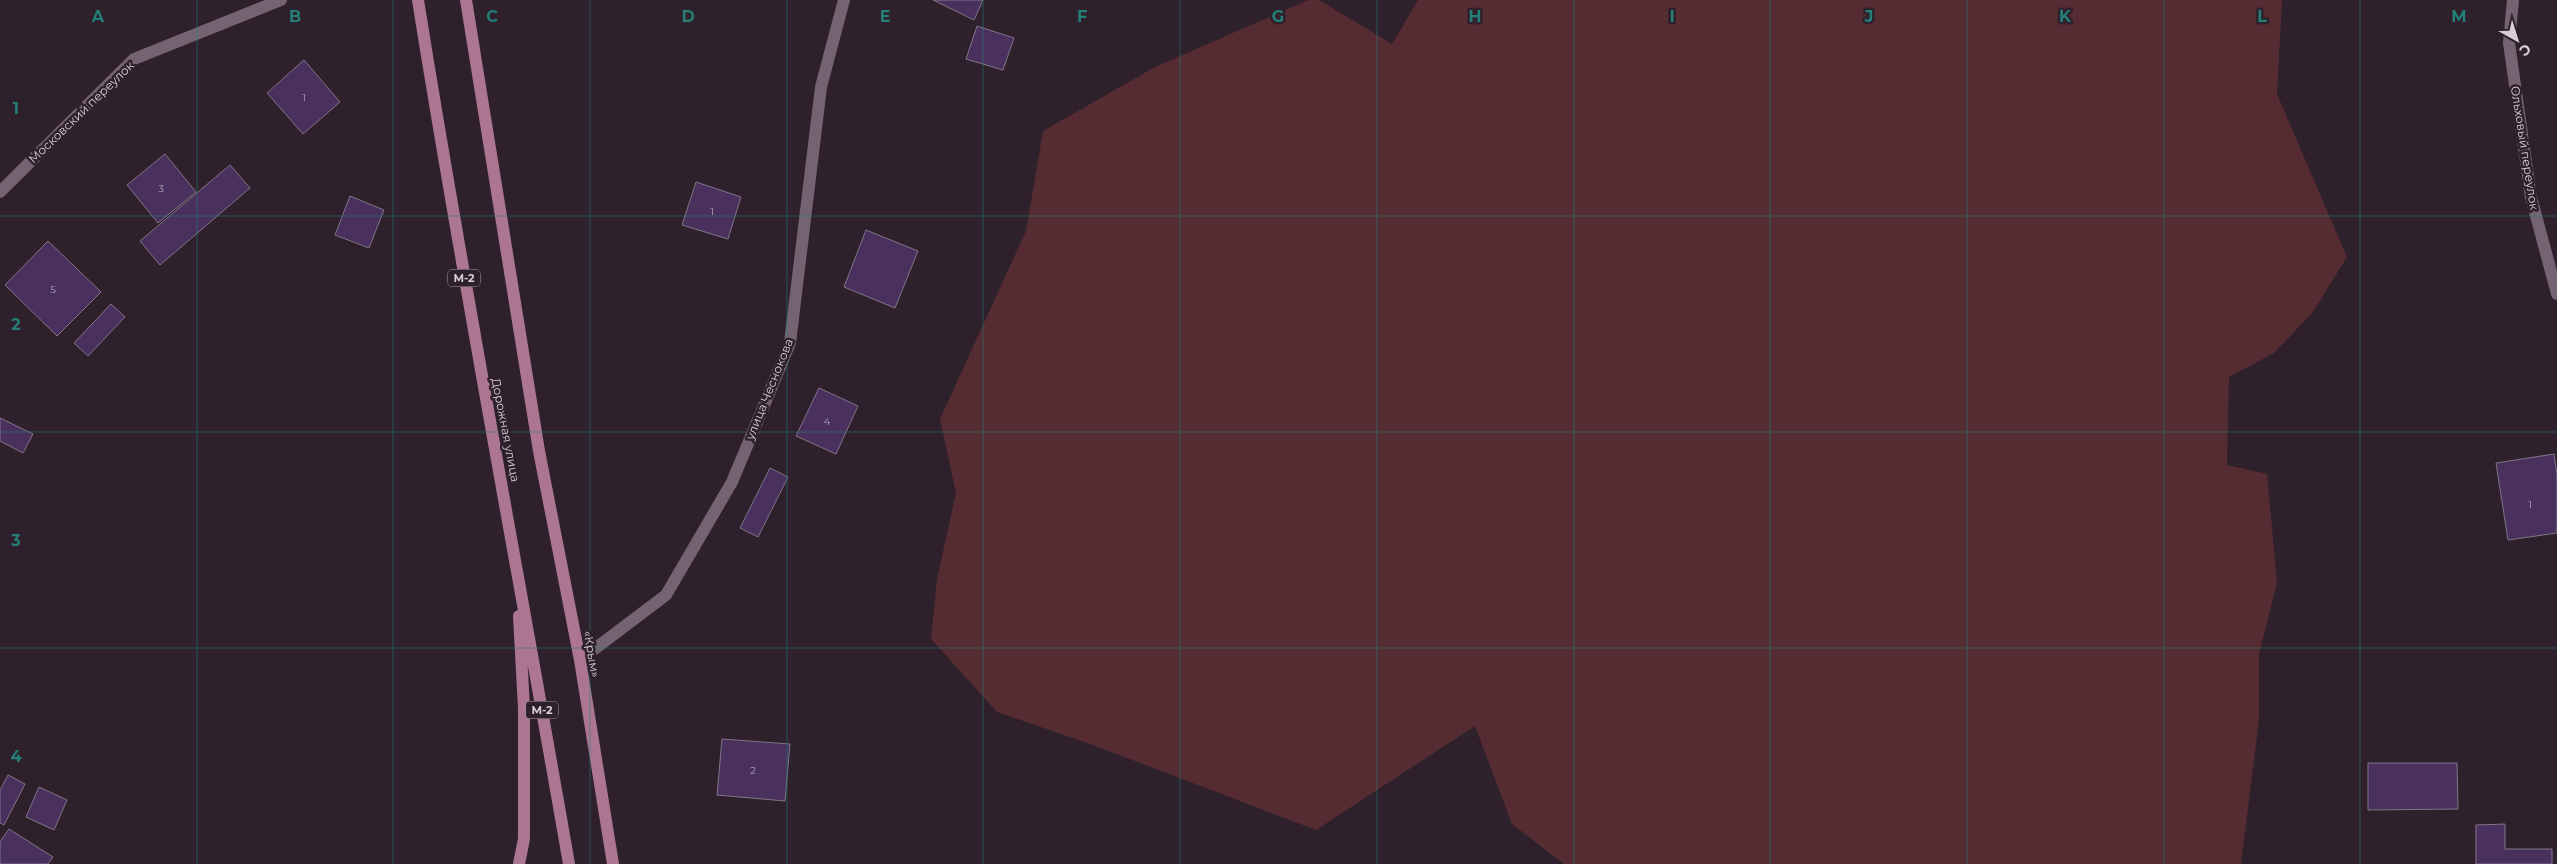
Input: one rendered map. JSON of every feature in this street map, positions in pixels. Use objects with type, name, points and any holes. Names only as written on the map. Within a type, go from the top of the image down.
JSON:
[{"type":"main road","name":"Дорожная улица","points":[[418,0],[454,228],[516,556],[569,864]]},
{"type":"main road","name":"«Крым»","points":[[466,0],[538,451],[580,660],[613,864]]},
{"type":"main road","points":[[516,556],[524,708],[524,838],[519,864]]},
{"type":"street","name":"Московский переулок","points":[[0,192],[134,59],[282,0]]},
{"type":"street","name":"улица Чеснокова","points":[[580,660],[666,594],[732,482],[790,344],[821,87],[844,0]]},
{"type":"street","name":"Ольховый переулок","points":[[2513,0],[2509,43],[2530,187],[2557,294]]},
{"type":"shaded area","points":[[1308,0],[1319,0],[1392,44],[1418,0],[2282,0],[2277,94],[2347,257],[2313,312],[2274,353],[2229,377],[2227,465],[2267,474],[2277,582],[2259,655],[2259,720],[2241,864],[1564,864],[1512,824],[1475,726],[1316,830],[1093,745],[997,712],[931,639],[937,579],[956,493],[940,419],[1026,231],[1043,131],[1155,67]]},
{"type":"building","points":[[933,0],[983,0],[974,20]]},
{"type":"building","points":[[977,26],[1014,38],[1003,70],[966,59]]},
{"type":"building","points":[[304,60],[340,102],[303,134],[267,93]]},
{"type":"building","points":[[165,154],[196,192],[158,223],[127,185]]},
{"type":"building","points":[[230,165],[250,188],[160,265],[140,241]]},
{"type":"building","points":[[696,182],[741,197],[728,239],[682,225]]},
{"type":"building","points":[[350,196],[384,210],[369,248],[335,235]]},
{"type":"building","points":[[866,230],[918,251],[895,308],[844,287]]},
{"type":"building","points":[[48,241],[101,292],[57,336],[5,285]]},
{"type":"building","points":[[111,304],[125,317],[88,356],[74,343]]},
{"type":"building","points":[[819,388],[858,406],[836,454],[796,436]]},
{"type":"building","points":[[0,418],[33,434],[23,453],[0,441]]},
{"type":"building","points":[[2554,454],[2557,475],[2557,533],[2508,540],[2496,463]]},
{"type":"building","points":[[770,468],[788,477],[758,537],[740,528]]},
{"type":"building","points":[[722,739],[790,744],[785,801],[717,795]]},
{"type":"building","points":[[2368,763],[2457,763],[2458,809],[2368,810]]},
{"type":"building","points":[[8,775],[25,784],[4,825],[0,823],[0,790]]},
{"type":"building","points":[[39,787],[67,800],[54,830],[26,817]]},
{"type":"building","points":[[2505,824],[2505,849],[2552,849],[2552,864],[2476,864],[2476,825]]},
{"type":"building","points":[[9,829],[53,857],[48,864],[0,864],[0,842]]}]
